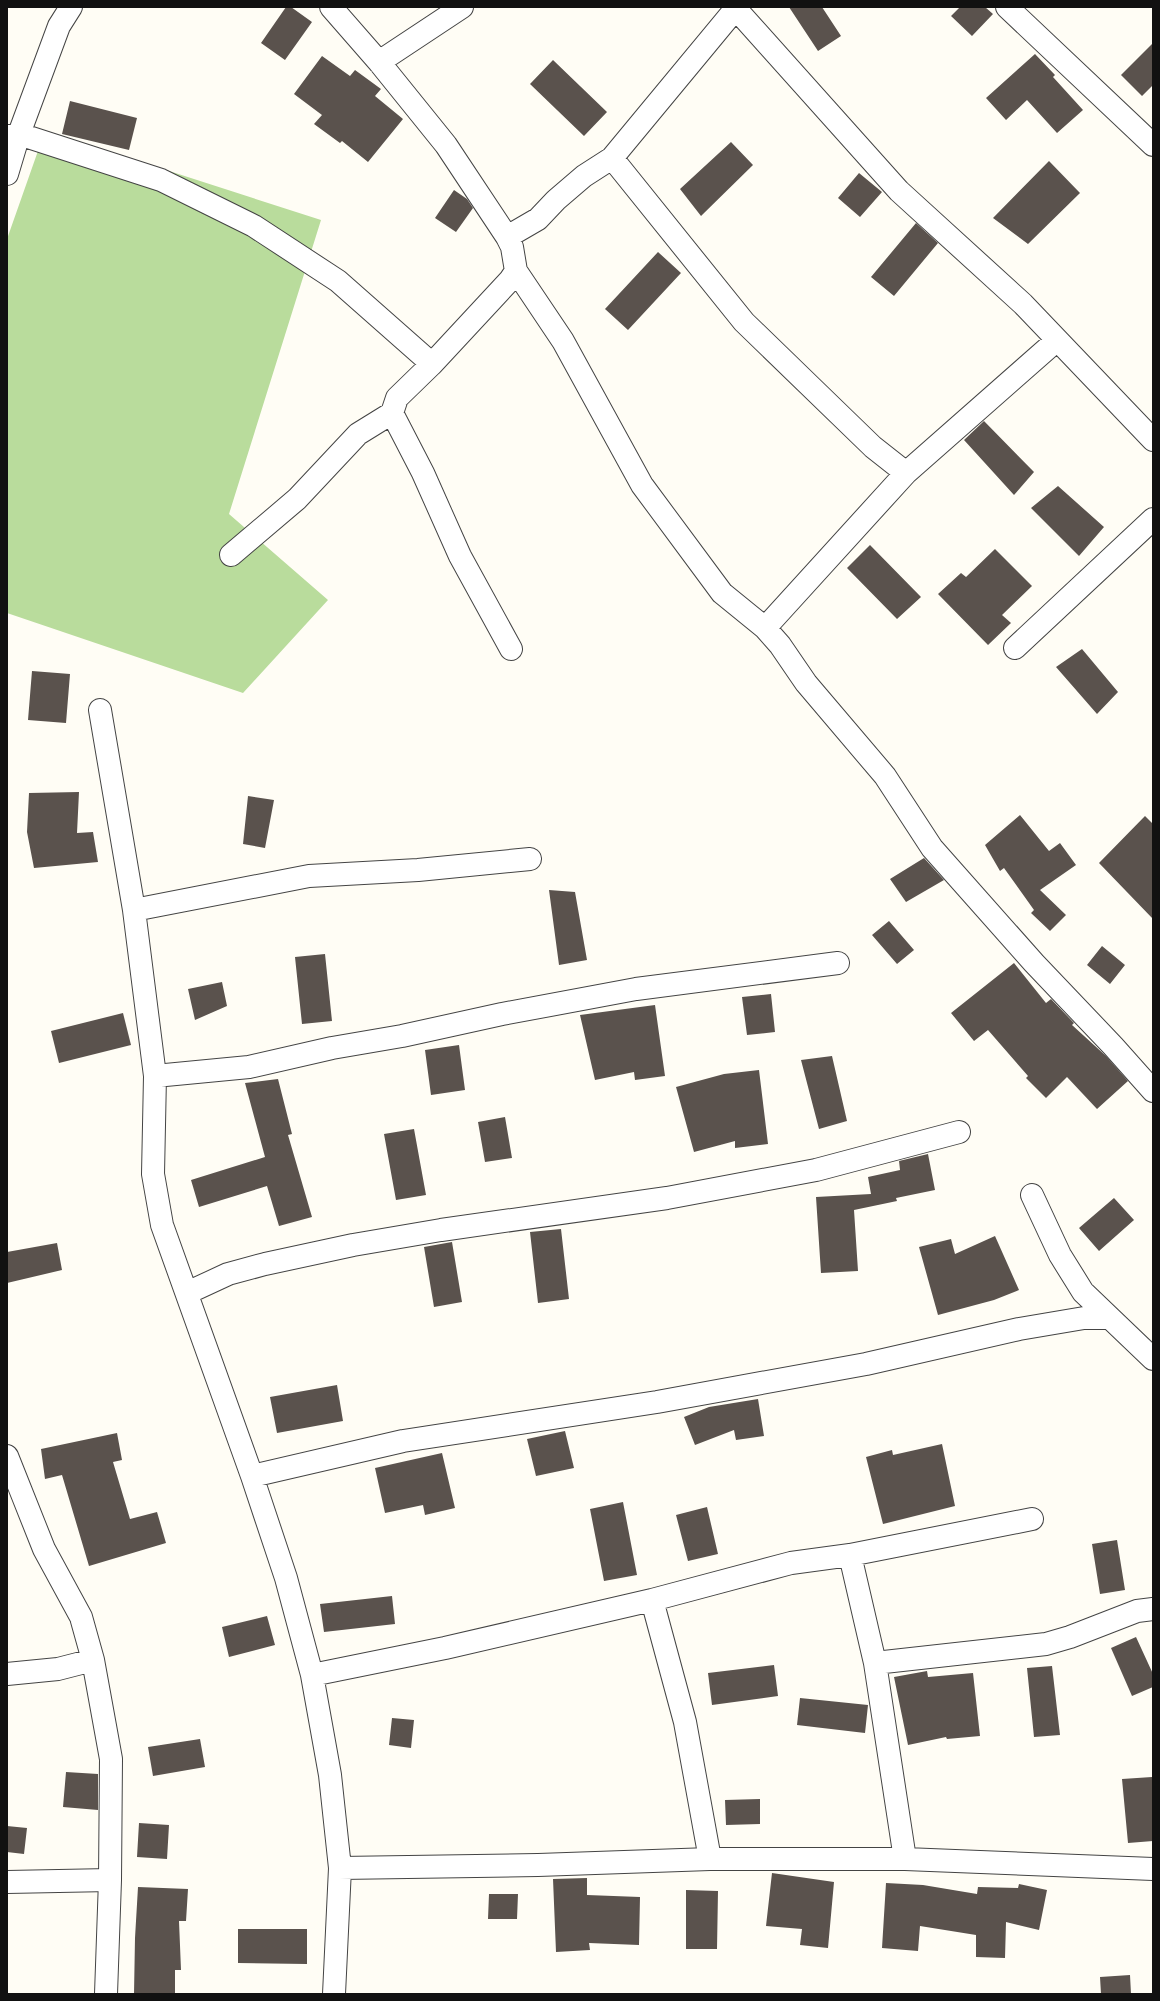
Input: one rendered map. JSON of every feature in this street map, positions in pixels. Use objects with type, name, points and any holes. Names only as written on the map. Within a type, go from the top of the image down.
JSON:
[{"type":"street","points":[[7,174],[13,135],[59,26],[71,7]]},
{"type":"street","points":[[331,7],[379,62],[446,145],[507,237],[512,247],[516,271],[563,341],[642,485],[722,593],[765,628],[780,645],[806,683],[885,776],[932,848],[1034,963],[1113,1046],[1153,1091]]},
{"type":"street","points":[[379,62],[462,7]]},
{"type":"street","points":[[1007,7],[1153,145]]},
{"type":"street","points":[[507,237],[538,219],[556,200],[584,176],[612,158],[737,8],[899,190],[1023,304],[1153,440]]},
{"type":"street","points":[[13,135],[162,180],[254,226],[338,281],[432,364]]},
{"type":"street","points":[[612,158],[744,322],[873,447],[906,473]]},
{"type":"street","points":[[231,555],[297,499],[358,434],[392,413],[397,398],[432,364],[510,280],[516,271]]},
{"type":"street","points":[[765,628],[906,473],[1058,340]]},
{"type":"street","points":[[392,413],[422,473],[460,556],[510,649]]},
{"type":"street","points":[[1015,648],[1153,519]]},
{"type":"street","points":[[100,710],[134,910],[155,1076],[153,1174],[162,1225],[252,1476],[286,1578],[312,1675],[330,1775],[340,1868],[334,1994]]},
{"type":"street","points":[[134,910],[309,876],[418,870],[530,859]]},
{"type":"street","points":[[155,1076],[249,1066],[332,1048],[402,1036],[502,1014],[636,989],[838,963]]},
{"type":"street","points":[[187,1294],[228,1274],[346,1246],[441,1230],[667,1198],[816,1170],[959,1132]]},
{"type":"street","points":[[1032,1195],[1060,1255],[1082,1292],[1153,1359]]},
{"type":"street","points":[[252,1476],[403,1441],[657,1402],[866,1364],[1019,1329],[1084,1318],[1110,1318]]},
{"type":"street","points":[[7,1456],[44,1549],[81,1617],[93,1660],[111,1759],[110,1880],[106,1994]]},
{"type":"street","points":[[312,1675],[445,1648],[652,1600],[791,1563],[850,1555],[1032,1520]]},
{"type":"street","points":[[850,1555],[875,1663],[905,1859]]},
{"type":"street","points":[[652,1600],[685,1722],[710,1859]]},
{"type":"street","points":[[875,1663],[1046,1644],[1070,1637],[1137,1611],[1153,1609]]},
{"type":"street","points":[[7,1674],[58,1669],[93,1660]]},
{"type":"street","points":[[340,1868],[538,1866],[710,1859],[905,1859],[1153,1869]]},
{"type":"street","points":[[7,1882],[110,1880]]},
{"type":"green space","points":[[45,131],[321,220],[229,514],[328,600],[243,693],[7,613],[7,239]]},
{"type":"building","points":[[286,7],[291,7],[312,22],[285,60],[261,43]]},
{"type":"building","points":[[789,7],[822,7],[841,36],[818,51]]},
{"type":"building","points":[[960,7],[985,7],[993,14],[972,36],[951,16]]},
{"type":"building","points":[[1153,43],[1153,85],[1142,96],[1121,75]]},
{"type":"building","points":[[1035,54],[1055,75],[1053,77],[1083,110],[1057,133],[1027,100],[1006,120],[986,98]]},
{"type":"building","points":[[322,56],[350,76],[355,70],[381,89],[375,96],[403,119],[368,162],[342,141],[340,143],[314,124],[322,115],[294,94]]},
{"type":"building","points":[[553,60],[607,112],[584,136],[530,84]]},
{"type":"building","points":[[70,101],[137,118],[129,150],[62,134]]},
{"type":"building","points":[[731,142],[753,165],[701,216],[680,189]]},
{"type":"building","points":[[1049,161],[1080,193],[1028,244],[993,218]]},
{"type":"building","points":[[859,173],[882,192],[860,217],[838,198]]},
{"type":"building","points":[[454,190],[467,199],[473,208],[456,232],[435,218]]},
{"type":"building","points":[[916,223],[938,243],[894,296],[871,277]]},
{"type":"building","points":[[658,252],[681,273],[628,330],[605,309]]},
{"type":"building","points":[[984,421],[1034,472],[1014,495],[964,440]]},
{"type":"building","points":[[1058,486],[1104,527],[1079,556],[1031,508]]},
{"type":"building","points":[[870,545],[921,597],[897,619],[847,568]]},
{"type":"building","points":[[995,549],[1032,586],[1002,615],[1011,623],[988,645],[938,594],[961,573],[966,577]]},
{"type":"building","points":[[1082,649],[1118,692],[1097,714],[1056,667]]},
{"type":"building","points":[[32,671],[70,674],[66,723],[28,720]]},
{"type":"building","points":[[79,792],[77,833],[93,832],[98,862],[34,868],[27,832],[29,793]]},
{"type":"building","points":[[248,796],[274,800],[265,848],[243,844]]},
{"type":"building","points":[[1020,815],[1049,851],[1060,843],[1076,865],[1040,890],[1066,915],[1050,931],[1031,913],[1034,910],[1004,868],[1000,871],[985,845]]},
{"type":"building","points":[[1145,816],[1153,824],[1153,919],[1099,863]]},
{"type":"building","points":[[924,858],[944,880],[906,902],[890,879]]},
{"type":"building","points":[[549,890],[575,892],[587,960],[559,965]]},
{"type":"building","points":[[889,921],[914,950],[897,964],[872,935]]},
{"type":"building","points":[[1102,946],[1125,965],[1110,984],[1087,965]]},
{"type":"building","points":[[325,954],[332,1021],[302,1024],[295,957]]},
{"type":"building","points":[[1014,963],[1046,1003],[1051,999],[1074,1023],[1072,1025],[1106,1056],[1128,1081],[1097,1109],[1067,1077],[1046,1098],[1026,1078],[1028,1076],[988,1030],[974,1041],[951,1013]]},
{"type":"building","points":[[222,982],[227,1006],[195,1020],[188,989]]},
{"type":"building","points":[[771,994],[775,1032],[747,1035],[742,997]]},
{"type":"building","points":[[655,1005],[665,1076],[635,1080],[634,1072],[595,1080],[580,1015]]},
{"type":"building","points":[[123,1013],[131,1045],[59,1063],[51,1031]]},
{"type":"building","points":[[459,1045],[465,1090],[431,1095],[425,1050]]},
{"type":"building","points":[[832,1056],[847,1121],[819,1129],[801,1060]]},
{"type":"building","points":[[759,1070],[768,1144],[735,1148],[735,1141],[694,1152],[676,1087],[724,1074]]},
{"type":"building","points":[[278,1079],[292,1134],[288,1135],[312,1217],[279,1226],[267,1186],[199,1207],[191,1180],[265,1157],[245,1083]]},
{"type":"building","points":[[505,1117],[512,1158],[485,1162],[478,1122]]},
{"type":"building","points":[[414,1129],[426,1195],[396,1200],[384,1134]]},
{"type":"building","points":[[928,1154],[935,1190],[896,1198],[897,1201],[854,1210],[858,1271],[821,1273],[816,1197],[871,1194],[868,1177],[900,1170],[899,1161]]},
{"type":"building","points":[[1114,1198],[1134,1220],[1099,1251],[1079,1228]]},
{"type":"building","points":[[561,1229],[569,1299],[538,1303],[530,1232]]},
{"type":"building","points":[[995,1236],[1019,1290],[994,1300],[938,1315],[919,1247],[951,1239],[955,1254]]},
{"type":"building","points":[[452,1242],[462,1302],[434,1307],[424,1247]]},
{"type":"building","points":[[57,1243],[62,1270],[7,1283],[7,1252]]},
{"type":"building","points":[[337,1385],[343,1421],[277,1433],[270,1397]]},
{"type":"building","points":[[758,1399],[764,1436],[736,1440],[734,1430],[695,1445],[684,1417],[709,1407]]},
{"type":"building","points":[[565,1431],[574,1468],[536,1476],[527,1439]]},
{"type":"building","points":[[117,1433],[122,1460],[113,1462],[130,1519],[157,1512],[166,1543],[89,1566],[62,1475],[45,1479],[41,1449]]},
{"type":"building","points":[[942,1444],[955,1506],[883,1524],[866,1457],[892,1450],[893,1455]]},
{"type":"building","points":[[442,1453],[455,1508],[425,1515],[423,1505],[385,1513],[375,1468]]},
{"type":"building","points":[[623,1502],[637,1575],[604,1581],[590,1509]]},
{"type":"building","points":[[707,1507],[718,1554],[688,1561],[676,1515]]},
{"type":"building","points":[[1117,1540],[1125,1590],[1100,1594],[1092,1544]]},
{"type":"building","points":[[392,1596],[395,1624],[324,1632],[320,1604]]},
{"type":"building","points":[[267,1616],[275,1645],[229,1657],[222,1627]]},
{"type":"building","points":[[1136,1637],[1153,1674],[1153,1687],[1132,1696],[1111,1648]]},
{"type":"building","points":[[774,1665],[778,1696],[712,1705],[708,1673]]},
{"type":"building","points":[[1052,1666],[1060,1735],[1034,1737],[1027,1668]]},
{"type":"building","points":[[927,1671],[928,1677],[973,1673],[980,1736],[947,1739],[946,1737],[908,1745],[894,1677]]},
{"type":"building","points":[[800,1698],[868,1705],[865,1733],[797,1725]]},
{"type":"building","points":[[392,1718],[414,1720],[411,1748],[389,1745]]},
{"type":"building","points":[[200,1739],[205,1767],[153,1776],[148,1747]]},
{"type":"building","points":[[66,1772],[98,1774],[98,1810],[63,1807]]},
{"type":"building","points":[[1152,1777],[1153,1841],[1128,1843],[1122,1779]]},
{"type":"building","points":[[760,1799],[760,1824],[726,1825],[725,1800]]},
{"type":"building","points":[[139,1823],[169,1825],[167,1859],[137,1857]]},
{"type":"building","points":[[7,1826],[27,1828],[24,1854],[7,1852]]},
{"type":"building","points":[[772,1873],[834,1882],[828,1948],[800,1945],[802,1929],[766,1926]]},
{"type":"building","points":[[587,1878],[587,1895],[640,1897],[639,1945],[589,1943],[590,1950],[556,1952],[553,1879]]},
{"type":"building","points":[[886,1883],[923,1885],[977,1894],[978,1887],[1018,1888],[1019,1884],[1047,1890],[1039,1930],[1006,1922],[1005,1958],[976,1957],[976,1935],[920,1926],[918,1951],[882,1948]]},
{"type":"building","points":[[138,1887],[188,1889],[186,1921],[179,1921],[181,1970],[175,1970],[175,1994],[134,1994]]},
{"type":"building","points":[[686,1890],[718,1891],[717,1949],[686,1949]]},
{"type":"building","points":[[489,1894],[518,1894],[517,1919],[488,1919]]},
{"type":"building","points":[[238,1929],[307,1929],[307,1964],[238,1963]]},
{"type":"building","points":[[1130,1975],[1131,1994],[1101,1994],[1100,1977]]}]
